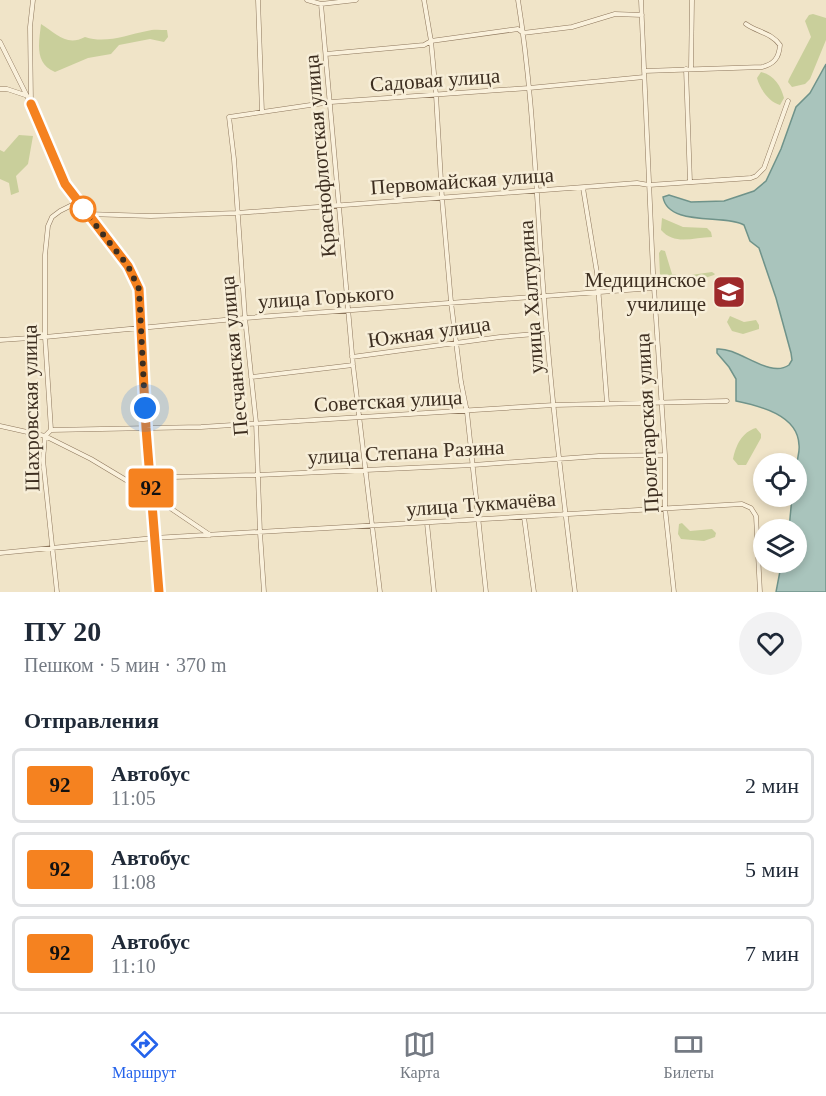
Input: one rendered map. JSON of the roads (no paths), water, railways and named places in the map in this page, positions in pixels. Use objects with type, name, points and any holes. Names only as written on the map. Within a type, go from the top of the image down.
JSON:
[{"type":"street","points":[[31,104],[30,27],[33,0]]},
{"type":"street","points":[[258,0],[262,112]]},
{"type":"street","points":[[307,0],[324,3],[356,0]]},
{"type":"street","points":[[424,0],[431,41],[436,95],[451,302],[467,412],[486,592]]},
{"type":"street","name":"улица Халтурина","points":[[518,0],[529,88],[538,192],[546,333],[575,592]]},
{"type":"street","name":"Пролетарская улица","points":[[641,0],[654,288],[665,455],[665,508],[674,592]]},
{"type":"street","points":[[690,182],[689,68],[692,0]]},
{"type":"street","name":"Краснофлотская улица","points":[[324,3],[326,54],[352,357],[380,592]]},
{"type":"street","points":[[326,54],[424,45],[431,41],[518,29],[523,33],[572,27],[615,15],[642,15]]},
{"type":"street","name":"Садовая улица","points":[[229,117],[331,102],[529,88],[689,68],[762,67],[775,61],[780,45],[770,35],[753,30],[746,24]]},
{"type":"street","points":[[0,42],[27,95],[59,173],[78,202],[128,266],[139,289],[146,428],[159,592]]},
{"type":"street","points":[[0,89],[27,95]]},
{"type":"street","name":"Первомайская улица","points":[[87,214],[150,216],[237,213],[637,183],[649,185],[751,178],[760,173],[768,159],[788,101]]},
{"type":"street","name":"Песчанская улица","points":[[229,117],[256,422],[264,592]]},
{"type":"street","points":[[583,188],[599,292],[607,404]]},
{"type":"street","name":"Шахровская улица","points":[[57,592],[43,460],[45,436],[51,430],[45,338],[45,255],[48,226],[52,218],[78,202]]},
{"type":"street","name":"улица Горького","points":[[0,340],[45,338],[245,318],[654,288]]},
{"type":"street","name":"Южная улица","points":[[352,357],[546,333]]},
{"type":"street","points":[[251,377],[353,365]]},
{"type":"street","name":"Советская улица","points":[[51,430],[201,427],[554,405],[727,401]]},
{"type":"street","points":[[0,426],[45,436],[91,459],[151,495],[210,535]]},
{"type":"street","name":"улица Степана Разина","points":[[150,481],[172,477],[258,475],[473,465],[560,458],[665,455]]},
{"type":"street","name":"улица Тукмачёва","points":[[0,553],[154,538],[742,504],[753,510],[757,520],[760,592]]},
{"type":"street","points":[[524,517],[534,592]]},
{"type":"street","points":[[427,523],[434,592]]},
{"type":"water","points":[[826,64],[826,592],[776,592],[780,573],[807,573],[807,519],[790,519],[791,507],[807,507],[807,453],[798,453],[797,435],[785,419],[766,409],[736,401],[736,379],[717,353],[717,349],[735,353],[772,368],[789,365],[792,360],[791,353],[776,298],[759,248],[750,241],[744,225],[724,220],[686,216],[667,206],[663,197],[669,195],[691,202],[724,201],[754,191],[766,181],[781,149],[796,107],[810,93]]},
{"type":"place","name":"Медицинское училище","points":[[729,292]]}]
